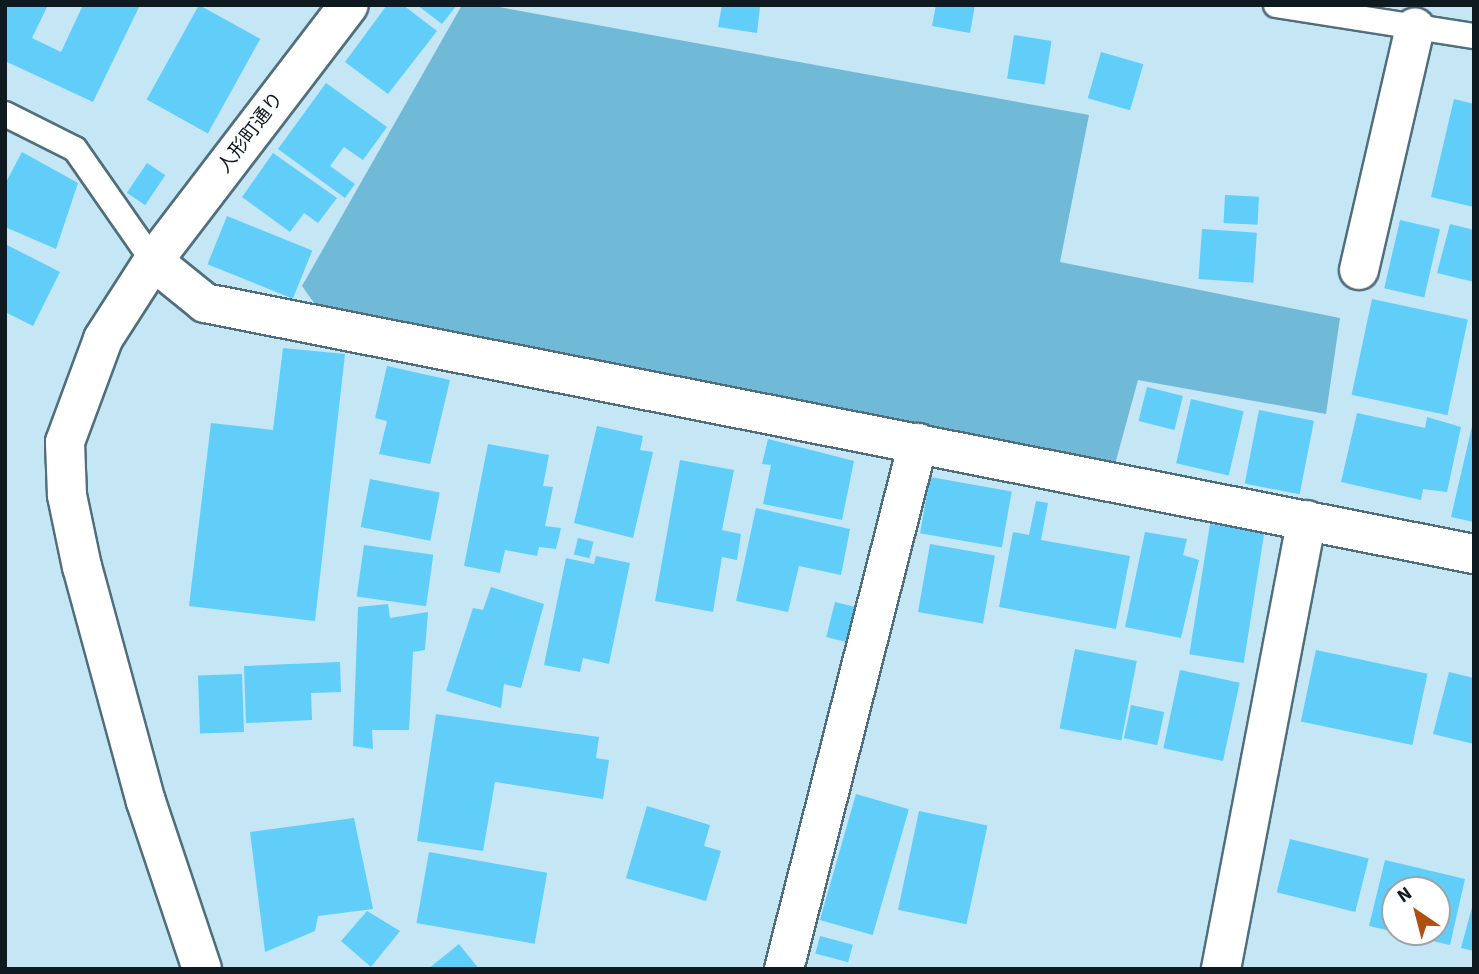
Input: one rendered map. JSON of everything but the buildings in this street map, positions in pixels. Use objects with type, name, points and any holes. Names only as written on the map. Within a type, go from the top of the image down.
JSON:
[{"type":"street","name":"人形町通り","points":[[202,969],[146,802],[82,568],[67,495],[65,442],[76,401],[103,339],[153,261],[349,5]]},
{"type":"street","points":[[1359,270],[1415,27]]},
{"type":"street","points":[[153,261],[205,303],[1474,554]]},
{"type":"street","points":[[784,969],[918,443]]},
{"type":"street","points":[[1221,969],[1307,520]]},
{"type":"lane","points":[[1276,5],[1474,36]]},
{"type":"lane","points":[[5,114],[75,149],[153,261]]},
{"type":"shaded area","points":[[462,5],[488,5],[1089,115],[1060,262],[1340,318],[1326,414],[1138,380],[1114,468],[317,307],[302,286]]}]
